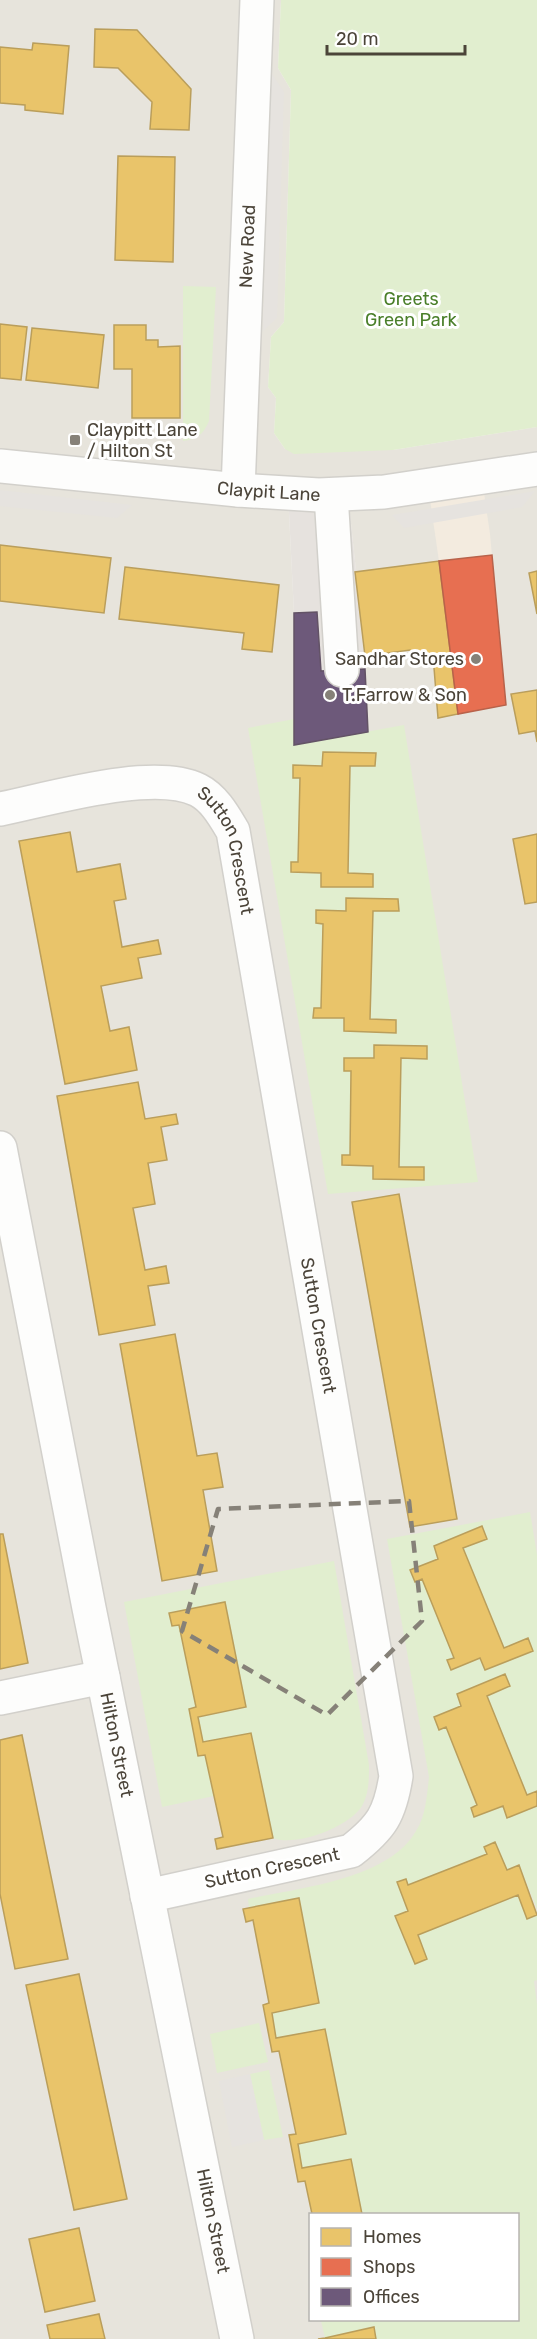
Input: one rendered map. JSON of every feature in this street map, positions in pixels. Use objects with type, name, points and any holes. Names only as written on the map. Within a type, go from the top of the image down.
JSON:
[{"type":"street","name":"New Road","points":[[238,490],[257,0]]},
{"type":"street","name":"Claypit Lane","points":[[0,466],[238,490],[332,495],[460,482],[537,469]]},
{"type":"street","points":[[332,495],[342,670]]},
{"type":"street","name":"Sutton Crescent","points":[[0,809],[144,780],[176,782],[199,790],[217,806],[233,831],[396,1776],[391,1806],[376,1832],[351,1851],[147,1896]]},
{"type":"street","name":"Hilton Street","points":[[0,1148],[103,1677],[237,2339]]},
{"type":"street","points":[[0,1698],[103,1677]]},
{"type":"highlighted area","points":[[409,1501],[422,1621],[327,1715],[182,1631],[218,1509]]},
{"type":"shaded area","points":[[0,0],[281,0],[278,68],[291,90],[284,322],[271,337],[268,387],[276,398],[274,433],[285,449],[393,450],[537,427],[537,2339],[0,2339]],"holes":[[[288,494],[348,495],[365,669],[294,745],[294,613]]]},
{"type":"shaded area","points":[[270,71],[284,92],[277,318],[263,331]]},
{"type":"shaded area","points":[[482,479],[490,534],[506,705],[439,561],[428,486]]},
{"type":"shaded area","points":[[0,490],[132,505],[117,518],[0,506]]},
{"type":"shaded area","points":[[535,491],[522,507],[404,528],[392,515]]},
{"type":"shaded area","points":[[288,493],[348,495],[365,656],[368,732],[294,745],[294,613]]},
{"type":"shaded area","points":[[250,2074],[264,2140],[232,2147],[219,2081]]},
{"type":"green space","name":"Greets Green Park","points":[[281,0],[537,0],[537,427],[393,450],[294,454],[285,449],[274,433],[276,398],[268,387],[271,337],[284,322],[291,90],[278,68]]},
{"type":"green space","points":[[183,286],[216,287],[209,421],[199,436],[183,441]]},
{"type":"green space","points":[[294,719],[294,745],[404,725],[478,1182],[328,1194],[248,728]],"holes":[[[323,752],[376,754],[375,766],[350,766],[348,873],[373,874],[373,887],[321,887],[321,873],[291,872],[291,862],[298,862],[300,778],[293,778],[293,765],[322,766]],[[346,898],[398,899],[398,911],[373,911],[370,1019],[396,1020],[396,1033],[344,1031],[344,1018],[314,1018],[314,1008],[321,1008],[323,924],[316,923],[316,911],[346,911]],[[427,1046],[427,1059],[401,1058],[399,1167],[424,1167],[424,1180],[373,1179],[373,1166],[342,1165],[342,1155],[350,1155],[351,1071],[374,1058]]]},
{"type":"green space","points":[[530,1512],[537,1555],[537,1791],[527,1795],[487,1696],[510,1686],[505,1674],[457,1694],[461,1706],[434,1718],[439,1729],[446,1727],[477,1805],[471,1808],[474,1817],[503,1806],[508,1818],[537,1806],[537,1909],[519,1865],[507,1870],[495,1843],[484,1847],[487,1854],[408,1885],[406,1879],[397,1882],[408,1911],[395,1916],[416,1964],[427,1959],[418,1935],[518,1895],[527,1918],[537,1915],[537,1980],[534,1981],[537,2005],[537,2339],[376,2339],[374,2328],[325,2338],[321,2321],[519,2321],[519,2213],[362,2213],[351,2159],[302,2168],[298,2144],[346,2134],[325,2029],[276,2038],[272,2013],[319,2003],[299,1898],[249,1908],[248,1899],[340,1879],[385,1861],[403,1848],[422,1819],[429,1777],[387,1539]],"holes":[[[482,1527],[486,1539],[463,1548],[504,1648],[528,1639],[533,1651],[485,1670],[480,1658],[451,1669],[448,1661],[454,1658],[422,1579],[415,1582],[410,1570],[438,1559],[434,1546]]]},
{"type":"green space","points":[[334,1561],[369,1765],[369,1781],[362,1806],[345,1822],[320,1834],[294,1840],[273,1838],[251,1733],[203,1742],[198,1717],[246,1707],[225,1602],[170,1614],[179,1625],[196,1707],[189,1709],[198,1756],[205,1755],[214,1796],[162,1807],[124,1602]]},
{"type":"green space","points":[[259,2023],[268,2062],[217,2073],[210,2034]]},
{"type":"green space","points":[[269,2070],[283,2137],[264,2140],[250,2074]]},
{"type":"building: Homes","points":[[95,29],[137,30],[191,89],[189,130],[150,129],[152,102],[118,68],[94,67]]},
{"type":"building: Homes","points":[[33,43],[69,46],[63,114],[25,110],[25,105],[0,103],[0,47],[32,50]]},
{"type":"building: Homes","points":[[118,156],[175,157],[173,262],[115,260]]},
{"type":"building: Homes","points":[[0,324],[27,327],[21,380],[0,378]]},
{"type":"building: Homes","points":[[114,325],[146,325],[146,340],[158,340],[158,347],[180,346],[180,418],[132,418],[132,369],[114,369]]},
{"type":"building: Homes","points":[[32,328],[104,335],[98,388],[26,380]]},
{"type":"building: Homes","points":[[0,545],[111,558],[104,613],[0,601]]},
{"type":"building: Homes","points":[[439,561],[458,714],[438,718],[433,655],[411,658],[410,650],[365,656],[355,572]]},
{"type":"building: Homes","points":[[125,567],[279,585],[272,652],[242,649],[244,633],[119,619]]},
{"type":"building: Homes","points":[[537,571],[537,614],[529,573]]},
{"type":"building: Homes","points":[[537,690],[537,742],[535,731],[519,734],[511,694]]},
{"type":"building: Homes","points":[[323,752],[376,753],[375,766],[350,766],[348,873],[373,874],[373,887],[321,887],[321,873],[291,872],[291,862],[298,862],[300,778],[293,778],[293,765],[322,766]]},
{"type":"building: Homes","points":[[70,832],[77,872],[120,864],[126,899],[114,901],[122,947],[158,940],[161,954],[138,958],[142,978],[101,986],[110,1031],[129,1027],[137,1070],[65,1084],[19,841]]},
{"type":"building: Homes","points":[[537,834],[537,902],[525,904],[513,839]]},
{"type":"building: Homes","points":[[346,898],[398,899],[399,911],[373,911],[370,1019],[396,1020],[396,1033],[344,1031],[344,1018],[313,1018],[314,1008],[321,1008],[323,924],[316,923],[316,910],[346,911]]},
{"type":"building: Homes","points":[[374,1045],[427,1046],[427,1059],[401,1058],[399,1167],[424,1167],[424,1180],[373,1179],[373,1166],[342,1165],[342,1155],[350,1155],[351,1071],[344,1071],[344,1058],[374,1058]]},
{"type":"building: Homes","points":[[138,1082],[145,1119],[176,1114],[178,1124],[161,1127],[167,1160],[148,1163],[155,1204],[133,1208],[145,1270],[166,1266],[169,1283],[148,1286],[155,1325],[99,1335],[57,1096]]},
{"type":"building: Homes","points":[[399,1194],[457,1519],[410,1527],[352,1202]]},
{"type":"building: Homes","points":[[175,1334],[197,1456],[217,1453],[223,1487],[203,1490],[217,1571],[162,1581],[120,1344]]},
{"type":"building: Homes","points":[[482,1526],[487,1539],[463,1548],[504,1648],[528,1638],[533,1651],[485,1670],[480,1658],[451,1670],[447,1660],[454,1658],[422,1579],[415,1582],[410,1570],[438,1559],[434,1546]]},
{"type":"building: Homes","points":[[0,1534],[3,1534],[28,1663],[0,1669]]},
{"type":"building: Homes","points":[[225,1602],[246,1707],[198,1717],[203,1742],[251,1733],[273,1838],[217,1849],[215,1839],[223,1837],[205,1755],[198,1756],[189,1709],[196,1707],[179,1625],[172,1626],[169,1613]]},
{"type":"building: Homes","points":[[505,1674],[510,1686],[487,1696],[527,1795],[537,1791],[537,1806],[507,1818],[503,1806],[474,1817],[471,1808],[477,1805],[446,1727],[439,1730],[434,1717],[461,1706],[457,1694]]},
{"type":"building: Homes","points":[[22,1735],[68,1959],[15,1969],[0,1894],[0,1740]]},
{"type":"building: Homes","points":[[495,1842],[507,1870],[519,1865],[537,1915],[527,1919],[518,1895],[418,1935],[427,1959],[415,1964],[395,1916],[408,1911],[397,1882],[406,1879],[408,1885],[487,1854],[484,1847]]},
{"type":"building: Homes","points":[[299,1898],[319,2003],[272,2013],[276,2038],[325,2029],[346,2134],[298,2144],[302,2168],[351,2159],[362,2213],[312,2213],[305,2181],[298,2182],[289,2135],[296,2134],[279,2051],[272,2052],[263,2005],[269,2003],[253,1920],[246,1922],[243,1909]]},
{"type":"building: Homes","points":[[79,1974],[127,2199],[74,2210],[26,1985]]},
{"type":"building: Homes","points":[[79,2228],[95,2301],[45,2312],[29,2239]]},
{"type":"building: Homes","points":[[99,2314],[105,2339],[50,2339],[47,2325]]},
{"type":"building: Homes","points":[[374,2327],[376,2339],[318,2339],[325,2338]]},
{"type":"building: Shops","name":"Sandhar Stores","points":[[492,555],[506,705],[458,714],[439,561]]},
{"type":"building: Offices","name":"T.Farrow & Son","points":[[317,612],[321,671],[365,669],[368,732],[294,745],[294,613]]},
{"type":"place","name":"Claypitt Lane / Hilton St","points":[[75,440]]},
{"type":"place","name":"Sandhar Stores","points":[[476,659]]},
{"type":"place","name":"T.Farrow & Son","points":[[330,695]]}]
